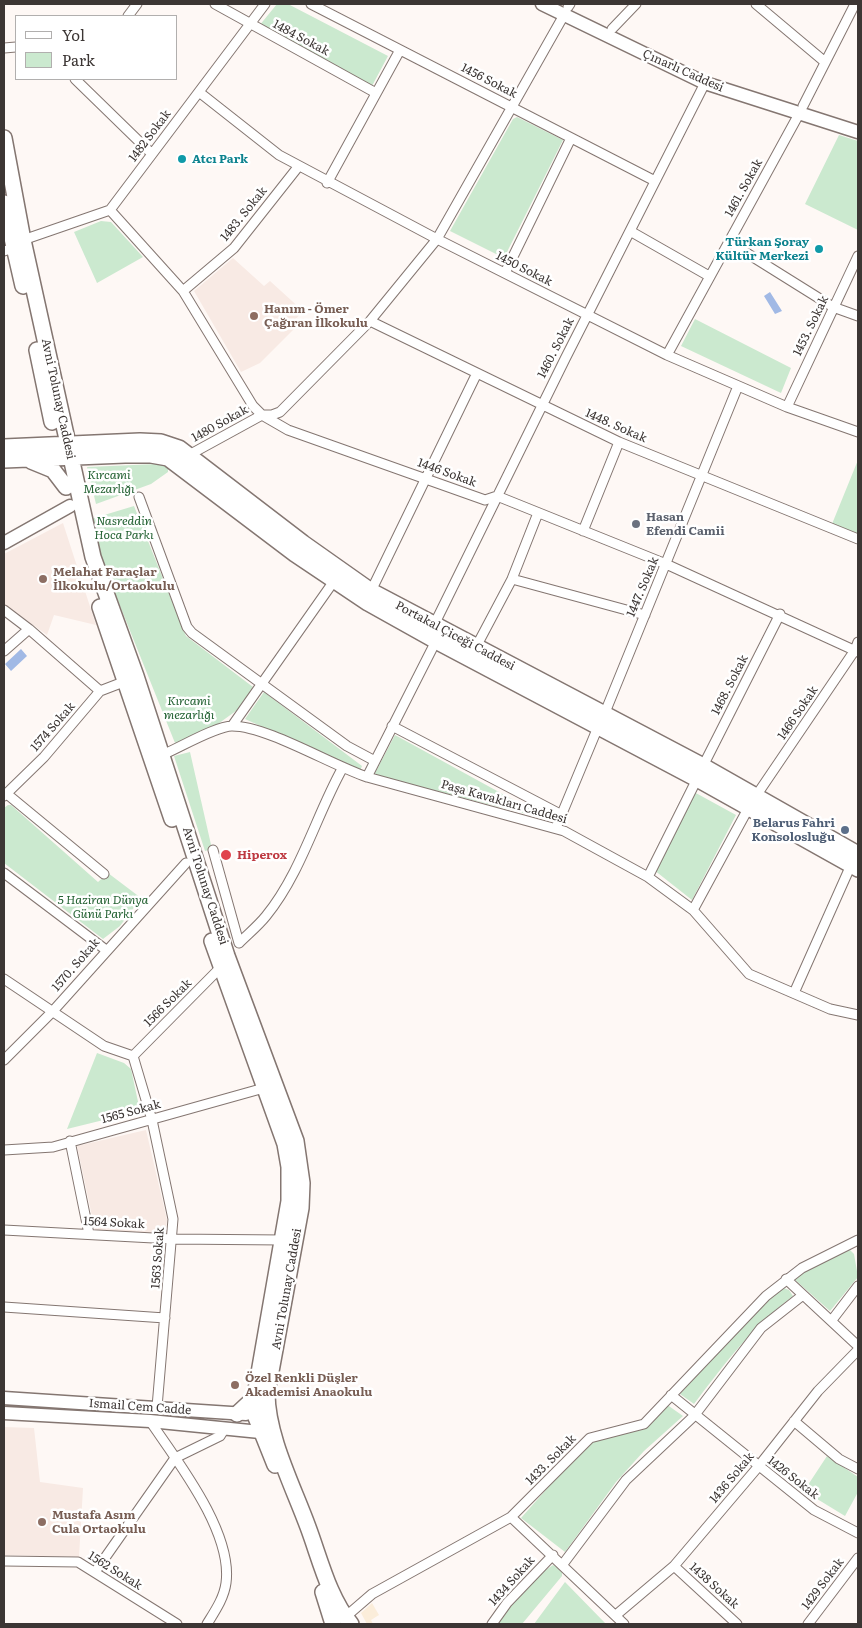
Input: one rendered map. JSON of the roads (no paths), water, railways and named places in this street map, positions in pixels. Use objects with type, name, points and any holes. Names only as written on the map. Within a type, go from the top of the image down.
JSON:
[{"type":"main road","name":"Çınarlı Caddesi","points":[[542,4],[566,7],[708,75],[858,132]]},
{"type":"main road","name":"Çınarlı Caddesi","points":[[566,7],[705,83],[801,110],[858,123]]},
{"type":"main road","name":"Avni Tolunay Caddesi","points":[[4,138],[14,246],[46,396],[64,450],[66,487],[82,559],[126,681],[220,968],[285,1144],[289,1167],[289,1201],[256,1390],[255,1415],[266,1429],[333,1594],[341,1622]]},
{"type":"main road","name":"Avni Tolunay Caddesi","points":[[4,203],[64,450],[93,557],[162,755],[228,956],[296,1141],[300,1165],[301,1208],[267,1393],[266,1429]]},
{"type":"main road","points":[[29,452],[44,434],[46,427],[43,402],[46,396]]},
{"type":"main road","name":"Portakal Çiceği Caddesi","points":[[64,450],[161,442],[189,455],[303,543],[371,591],[476,647],[601,721]]},
{"type":"main road","points":[[4,447],[29,452],[53,470],[66,487]]},
{"type":"main road","points":[[4,460],[29,452],[64,450]]},
{"type":"main road","name":"Portakal Çiceği Caddesi","points":[[64,450],[168,458],[334,581],[436,642],[601,721],[856,858]]},
{"type":"main road","points":[[4,543],[70,506]]},
{"type":"main road","points":[[236,1414],[251,1402],[256,1390]]},
{"type":"main road","name":"Ismail Cem Cadde","points":[[4,1398],[255,1415]]},
{"type":"main road","name":"Ismail Cem Cadde","points":[[4,1413],[150,1421],[225,1428],[266,1429]]},
{"type":"street","points":[[129,15],[138,4]]},
{"type":"street","name":"1484 Sokak","points":[[215,4],[376,93]]},
{"type":"street","name":"1482 Sokak","points":[[110,210],[265,4]]},
{"type":"street","name":"1456 Sokak","points":[[312,4],[655,181]]},
{"type":"street","points":[[612,29],[636,4]]},
{"type":"street","points":[[756,4],[825,62]]},
{"type":"street","name":"1461. Sokak","points":[[668,354],[801,110],[855,4]]},
{"type":"street","name":"1480 Sokak","points":[[189,455],[262,415],[272,415],[280,412],[370,321],[437,240],[566,7]]},
{"type":"street","points":[[327,183],[400,50]]},
{"type":"street","points":[[76,80],[152,154]]},
{"type":"street","name":"1460. Sokak","points":[[434,625],[587,314],[705,83]]},
{"type":"street","name":"1450 Sokak","points":[[199,92],[279,155],[298,167],[437,240],[668,354],[738,386],[787,407],[858,432]]},
{"type":"street","points":[[505,273],[571,138]]},
{"type":"street","name":"1483. Sokak","points":[[183,291],[234,248],[298,167]]},
{"type":"street","points":[[14,246],[110,210]]},
{"type":"street","name":"1446 Sokak","points":[[110,210],[183,291],[253,406],[262,415],[309,438],[485,500],[497,496],[666,564],[857,648]]},
{"type":"street","points":[[630,231],[709,276]]},
{"type":"street","points":[[729,242],[833,307],[858,316]]},
{"type":"street","name":"1453. Sokak","points":[[787,407],[858,256]]},
{"type":"street","name":"1448. Sokak","points":[[370,321],[619,442],[858,539]]},
{"type":"street","points":[[371,591],[478,373]]},
{"type":"street","name":"1447. Sokak","points":[[556,828],[738,386]]},
{"type":"street","points":[[583,531],[619,442]]},
{"type":"street","points":[[139,497],[187,627],[192,633],[347,746],[375,761]]},
{"type":"street","points":[[476,647],[512,579],[538,513]]},
{"type":"street","points":[[512,579],[645,615]]},
{"type":"street","points":[[232,726],[334,581]]},
{"type":"street","points":[[4,610],[100,691]]},
{"type":"street","name":"1468. Sokak","points":[[648,877],[780,614]]},
{"type":"street","points":[[4,651],[28,629]]},
{"type":"street","points":[[367,777],[436,642]]},
{"type":"street","name":"1466 Sokak","points":[[693,910],[752,801],[857,648]]},
{"type":"street","name":"1574 Sokak","points":[[6,795],[44,757],[100,691],[126,681]]},
{"type":"street","name":"Paşa Kavakları Caddesi","points":[[162,755],[218,729],[232,726],[258,731],[342,769],[367,777],[556,828],[648,877],[693,910],[744,969],[830,1009],[858,1014]]},
{"type":"street","points":[[392,726],[562,815]]},
{"type":"street","points":[[213,850],[239,943],[259,924],[280,896],[296,866],[324,801],[342,769]]},
{"type":"street","points":[[6,795],[104,874]]},
{"type":"street","points":[[794,993],[856,858]]},
{"type":"street","name":"1570. Sokak","points":[[4,1060],[53,1011],[186,863]]},
{"type":"street","points":[[4,873],[106,950]]},
{"type":"street","name":"1566 Sokak","points":[[133,1056],[220,968]]},
{"type":"street","points":[[4,979],[104,1046],[133,1056]]},
{"type":"street","name":"1563 Sokak","points":[[133,1056],[152,1120],[173,1219],[157,1407]]},
{"type":"street","name":"1565 Sokak","points":[[4,1150],[53,1147],[264,1088]]},
{"type":"street","points":[[70,1141],[89,1234]]},
{"type":"street","name":"1564 Sokak","points":[[4,1230],[172,1239],[283,1240]]},
{"type":"street","name":"1433. Sokak","points":[[341,1622],[372,1594],[511,1517],[590,1438],[644,1424],[766,1296],[786,1279],[820,1258],[857,1243]]},
{"type":"street","points":[[786,1279],[832,1320],[858,1348]]},
{"type":"street","points":[[832,1320],[858,1286]]},
{"type":"street","points":[[563,1564],[626,1480],[694,1416],[761,1328],[804,1295]]},
{"type":"street","points":[[4,1307],[165,1318]]},
{"type":"street","name":"1436 Sokak","points":[[616,1615],[674,1566],[758,1467],[818,1391],[858,1348]]},
{"type":"street","name":"1426 Sokak","points":[[671,1395],[694,1416],[814,1510],[858,1533]]},
{"type":"street","points":[[150,1421],[197,1490],[225,1556],[226,1582],[222,1600],[207,1624]]},
{"type":"street","points":[[794,1421],[840,1459],[858,1469]]},
{"type":"street","points":[[95,1572],[175,1458],[220,1436],[225,1428]]},
{"type":"street","points":[[511,1517],[563,1564],[624,1624]]},
{"type":"street","name":"1434 Sokak","points":[[492,1624],[512,1596],[553,1555]]},
{"type":"street","name":"1429 Sokak","points":[[808,1624],[858,1558]]},
{"type":"street","name":"1562 Sokak","points":[[4,1561],[78,1562],[177,1624]]},
{"type":"street","name":"1438 Sokak","points":[[674,1566],[737,1624]]},
{"type":"water","points":[[770,292],[782,311],[775,314],[764,296]]},
{"type":"water","points":[[21,649],[27,656],[11,671],[5,664]]},
{"type":"place","name":"Atcı Park","points":[[182,159]]},
{"type":"place","name":"Türkan Şoray Kültür Merkezi","points":[[819,249]]},
{"type":"place","name":"Hanım - Ömer Çağıran İlkokulu","points":[[254,316]]},
{"type":"place","name":"Hasan Efendi Camii","points":[[636,524]]},
{"type":"place","name":"Melahat Faraçlar İlkokulu/Ortaokulu","points":[[43,579]]},
{"type":"place","name":"Belarus Fahri Konsolosluğu","points":[[845,830]]},
{"type":"place","name":"Hiperox","points":[[226,855]]},
{"type":"place","name":"Özel Renkli Düşler Akademisi Anaokulu","points":[[235,1385]]},
{"type":"place","name":"Mustafa Asım Cula Ortaokulu","points":[[42,1522]]},
{"type":"park label","name":"Kırcami Mezarlığı","points":[[109,482]]},
{"type":"park label","name":"Nasreddin Hoca Parkı","points":[[124,528]]},
{"type":"park label","name":"Kırcami mezarlığı","points":[[189,708]]},
{"type":"park label","name":"5 Haziran Dünya Günü Parkı","points":[[103,907]]}]
